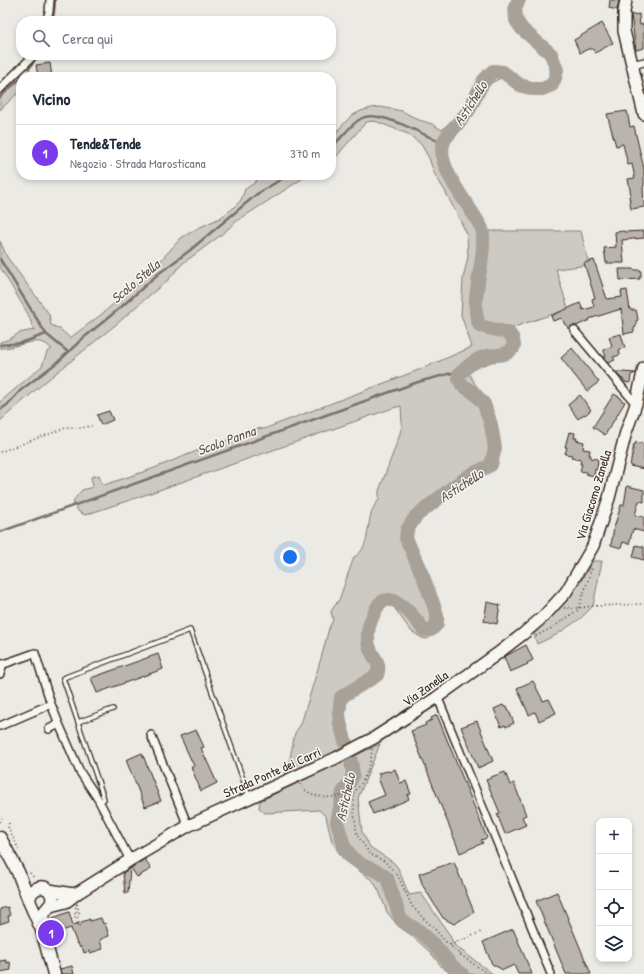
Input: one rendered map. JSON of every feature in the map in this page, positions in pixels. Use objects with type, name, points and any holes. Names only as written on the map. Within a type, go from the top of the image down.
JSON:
[{"type":"main road","points":[[0,838],[23,872],[42,886],[52,896],[53,900],[43,916],[42,930]]},
{"type":"main road","points":[[23,872],[30,904],[42,930],[54,974]]},
{"type":"main road","points":[[30,904],[30,894],[35,889],[42,886]]},
{"type":"main road","points":[[30,904],[39,911],[48,908]]},
{"type":"street","points":[[48,16],[50,0]]},
{"type":"street","points":[[626,0],[624,12],[624,31],[644,114]]},
{"type":"street","points":[[17,72],[29,60]]},
{"type":"street","points":[[632,65],[644,62]]},
{"type":"street","points":[[0,88],[16,73]]},
{"type":"street","points":[[574,330],[640,406]]},
{"type":"street","name":"Via Giacomo Zanella","points":[[496,654],[523,634],[566,592],[593,546],[609,498],[626,432],[640,406],[644,368]]},
{"type":"street","points":[[0,674],[0,664],[35,653],[51,704],[80,772],[100,802],[130,860]]},
{"type":"street","name":"Via Zanella","points":[[371,740],[436,698],[496,654]]},
{"type":"street","points":[[436,698],[440,703],[551,974]]},
{"type":"street","points":[[0,726],[51,704]]},
{"type":"street","points":[[49,729],[59,724]]},
{"type":"street","points":[[151,735],[188,826]]},
{"type":"street","name":"Strada Ponte dei Carri","points":[[48,908],[66,902],[79,892],[130,860],[188,826],[336,758],[371,740]]},
{"type":"street","points":[[42,886],[73,894],[79,892]]},
{"type":"lane","points":[[100,802],[104,800],[63,678],[190,630],[250,797]]},
{"type":"lane","points":[[78,722],[113,709]]},
{"type":"path","points":[[0,452],[68,427],[80,428],[92,426]]},
{"type":"path","points":[[535,636],[552,628],[573,615],[579,608],[594,563]]},
{"type":"path","points":[[551,608],[579,608],[644,604]]},
{"type":"path","points":[[298,782],[302,788],[315,796],[332,798],[354,792],[360,788],[371,757],[372,746],[377,742],[371,740]]},
{"type":"path","points":[[354,792],[354,812],[357,835],[370,854],[384,861],[397,874],[412,906],[423,918],[450,945],[488,974]]},
{"type":"path","points":[[0,822],[2,818]]},
{"type":"path","points":[[9,823],[8,827],[20,854]]},
{"type":"path","points":[[23,872],[42,886]]},
{"type":"path","points":[[77,904],[80,915],[77,916],[80,926],[78,926],[74,914],[77,913],[75,905],[77,904]]},
{"type":"path","points":[[450,945],[481,932]]},
{"type":"shaded area","points":[[559,64],[558,82],[553,91],[531,93],[501,78],[491,83],[464,123],[446,141],[445,146],[451,172],[476,218],[487,231],[581,231],[589,265],[556,269],[568,309],[508,329],[519,352],[468,372],[489,402],[495,416],[499,442],[496,461],[492,469],[469,480],[428,509],[412,527],[410,533],[440,613],[440,623],[436,633],[427,639],[422,638],[411,631],[393,606],[383,604],[375,622],[373,642],[383,674],[379,681],[375,684],[355,693],[346,705],[346,720],[353,745],[286,775],[285,768],[289,763],[295,733],[301,724],[329,628],[333,620],[331,611],[339,600],[354,557],[364,546],[371,514],[374,506],[379,500],[379,491],[399,437],[402,425],[401,406],[85,515],[78,511],[73,501],[82,490],[93,487],[91,477],[99,475],[101,482],[104,485],[152,469],[219,442],[233,439],[244,432],[255,428],[264,429],[421,369],[472,347],[461,315],[463,279],[468,256],[467,234],[434,173],[429,158],[421,144],[408,134],[375,121],[366,122],[336,157],[336,134],[351,116],[361,111],[380,107],[402,111],[442,130],[463,108],[481,74],[489,67],[495,65],[502,66],[527,82],[539,87],[552,79],[552,68]]},
{"type":"shaded area","points":[[16,80],[16,95],[0,110],[0,94]]},
{"type":"shaded area","points":[[257,180],[300,180],[237,221],[182,264],[168,280],[0,421],[0,402],[42,366],[47,352],[52,349],[39,342],[0,348],[0,342],[10,339],[19,333],[34,330],[28,314],[0,267],[0,241],[7,257],[49,314],[51,325],[60,329],[70,338],[102,314],[152,270],[181,238],[220,218],[231,210],[241,200],[245,189]]},
{"type":"shaded area","points":[[593,561],[602,561],[593,606],[581,618],[556,635],[537,644],[534,634],[566,600],[580,582]]},
{"type":"shaded area","points":[[380,744],[358,798],[362,832],[370,847],[394,863],[398,868],[409,895],[421,893],[449,934],[454,945],[493,974],[451,974],[442,967],[430,952],[411,935],[398,926],[387,912],[379,891],[373,881],[343,859],[332,842],[326,817],[319,810],[265,813],[259,808],[260,801]]},
{"type":"building","points":[[610,0],[619,0],[617,10],[609,8]]},
{"type":"building","points":[[639,14],[640,25],[644,24],[644,48],[636,50],[631,15]]},
{"type":"building","points":[[602,23],[613,43],[595,53],[593,49],[588,49],[580,53],[574,40]]},
{"type":"building","points":[[50,63],[51,72],[37,72],[36,65]]},
{"type":"building","points":[[627,111],[630,127],[634,126],[644,169],[644,207],[631,209],[629,196],[631,195],[628,179],[635,178],[632,164],[628,165],[623,144],[616,146],[607,114]]},
{"type":"building","points":[[644,231],[644,238],[622,240],[624,263],[606,263],[604,248],[616,247],[615,232]]},
{"type":"building","points":[[594,260],[607,299],[622,297],[621,291],[627,290],[630,310],[636,310],[638,320],[636,321],[634,332],[624,334],[621,309],[589,319],[590,320],[576,326],[573,325],[568,329],[562,318],[553,321],[551,316],[580,303],[583,310],[594,307],[592,299],[595,298],[584,263]]},
{"type":"building","points":[[619,269],[641,270],[641,277],[639,277],[640,279],[620,280]]},
{"type":"building","points":[[621,334],[625,348],[619,349],[620,355],[613,357],[615,360],[608,363],[603,357],[606,356],[603,350],[612,346],[609,337]]},
{"type":"building","points":[[572,348],[599,382],[587,391],[561,358]]},
{"type":"building","points":[[615,372],[636,373],[631,375],[630,383],[625,382]]},
{"type":"building","points":[[614,394],[625,402],[605,435],[593,427]]},
{"type":"building","points":[[580,395],[591,410],[578,419],[568,405]]},
{"type":"building","points":[[109,411],[113,420],[101,425],[97,415]]},
{"type":"building","points":[[569,432],[575,433],[574,438],[577,438],[576,440],[584,442],[583,449],[590,450],[590,458],[598,459],[597,470],[595,469],[594,476],[580,471],[582,464],[580,464],[581,460],[571,458],[572,455],[565,454],[567,447],[565,447]]},
{"type":"building","points":[[636,442],[644,444],[644,469],[630,466],[634,444],[635,445]]},
{"type":"building","points":[[627,486],[644,490],[644,502],[639,501],[635,515],[644,517],[644,532],[633,529],[629,544],[623,542],[621,548],[611,545],[614,528],[621,505],[624,505]]},
{"type":"building","points":[[636,545],[644,547],[644,560],[633,557]]},
{"type":"building","points":[[487,602],[500,605],[497,624],[484,621]]},
{"type":"building","points":[[526,645],[533,660],[527,663],[528,664],[510,672],[504,657]]},
{"type":"building","points":[[158,654],[163,669],[97,693],[91,678]]},
{"type":"building","points":[[533,681],[543,701],[549,699],[556,713],[539,721],[535,712],[529,715],[517,688]]},
{"type":"building","points":[[503,705],[504,707],[507,706],[514,723],[506,727],[505,725],[501,727],[494,709]]},
{"type":"building","points":[[437,715],[487,838],[481,840],[483,843],[460,853],[411,731],[426,725],[425,723],[432,720],[431,718]]},
{"type":"building","points":[[477,721],[493,761],[478,768],[461,727]]},
{"type":"building","points":[[196,730],[204,747],[201,748],[217,783],[201,791],[191,767],[194,766],[180,736]]},
{"type":"building","points":[[142,753],[161,801],[145,807],[126,760]]},
{"type":"building","points":[[395,769],[400,783],[406,781],[411,794],[407,795],[409,799],[373,814],[368,802],[385,795],[378,778],[380,777],[378,773],[389,772]]},
{"type":"building","points":[[505,772],[510,785],[514,783],[526,815],[522,817],[526,825],[505,834],[497,814],[500,813],[486,780]]},
{"type":"building","points":[[145,859],[151,869],[137,877],[131,868]]},
{"type":"building","points":[[454,862],[474,912],[454,924],[443,918],[423,886],[419,874]]},
{"type":"building","points":[[130,868],[128,893],[125,893],[123,873]]},
{"type":"building","points":[[557,892],[591,974],[566,974],[536,901]]},
{"type":"building","points":[[8,907],[10,916],[8,916],[9,921],[0,924],[0,909]]},
{"type":"building","points":[[69,912],[73,925],[90,919],[90,921],[101,918],[103,924],[105,923],[109,936],[101,939],[100,941],[103,949],[90,953],[89,951],[84,953],[82,947],[80,948],[78,943],[77,944],[71,928],[51,934],[50,919]]},
{"type":"building","points":[[513,929],[532,974],[518,974],[514,965],[503,970],[492,964],[483,942]]},
{"type":"building","points":[[6,960],[7,963],[10,962],[11,970],[0,972],[0,961]]},
{"type":"building","points":[[72,966],[74,974],[61,974],[60,969]]},
{"type":"waterway","points":[[53,16],[55,0]]},
{"type":"waterway","name":"Astichello","points":[[462,974],[451,965],[433,943],[418,930],[401,920],[387,878],[379,872],[364,866],[352,858],[344,846],[337,822],[343,792],[350,782],[353,774],[351,761],[340,724],[339,713],[341,697],[377,675],[378,664],[368,643],[368,631],[373,615],[379,604],[383,601],[393,600],[403,606],[424,630],[431,630],[437,624],[437,616],[434,606],[406,538],[407,530],[416,516],[453,487],[470,475],[491,465],[495,448],[491,425],[484,404],[474,393],[462,385],[459,379],[459,374],[470,364],[480,358],[507,353],[514,346],[513,339],[509,333],[480,326],[477,318],[476,296],[482,259],[483,231],[454,185],[443,161],[442,149],[445,139],[469,110],[484,80],[493,71],[503,72],[520,85],[533,89],[542,89],[552,85],[557,70],[551,54],[522,29],[516,20],[515,7],[519,0]]},
{"type":"waterway","points":[[29,69],[35,60]]},
{"type":"waterway","points":[[0,97],[16,83]]},
{"type":"waterway","name":"Scolo Stella","points":[[336,143],[358,121],[362,118],[370,116],[379,117],[402,124],[442,143]]},
{"type":"waterway","name":"Scolo Stella","points":[[0,410],[7,405],[21,390],[59,361],[81,340],[158,274],[189,251],[257,194],[280,180]]},
{"type":"waterway","points":[[0,259],[46,334],[68,352]]},
{"type":"waterway","points":[[0,345],[21,343],[46,334]]},
{"type":"waterway","name":"Scolo Panna","points":[[0,532],[418,382],[452,373],[459,374]]},
{"type":"place","name":"Tende&Tende","points":[[51,933]]}]
